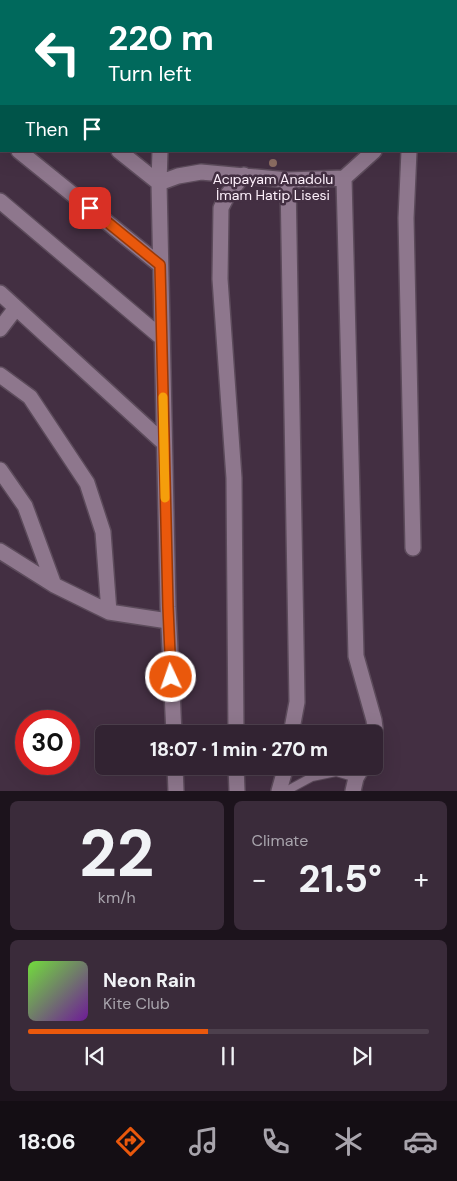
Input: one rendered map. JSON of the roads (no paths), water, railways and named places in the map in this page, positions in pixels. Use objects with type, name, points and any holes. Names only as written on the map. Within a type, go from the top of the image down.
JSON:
[{"type":"street","points":[[20,152],[160,265]]},
{"type":"street","points":[[120,152],[159,183]]},
{"type":"street","points":[[160,152],[160,265],[168,621],[174,725]]},
{"type":"street","points":[[159,183],[178,176],[201,172],[288,180],[344,178],[373,152]]},
{"type":"street","points":[[409,152],[406,218],[412,548]]},
{"type":"street","points":[[236,725],[234,478],[220,279],[220,208],[228,194],[244,175]]},
{"type":"street","points":[[344,178],[356,656],[375,725]]},
{"type":"street","points":[[288,180],[297,702],[293,725]]},
{"type":"street","points":[[0,201],[162,338]]},
{"type":"street","points":[[0,293],[164,443]]},
{"type":"street","points":[[0,329],[16,308]]},
{"type":"street","points":[[0,375],[30,397],[86,483],[103,532],[109,612]]},
{"type":"street","points":[[0,470],[25,506],[54,585]]},
{"type":"street","points":[[0,551],[54,585],[109,612],[168,621]]},
{"type":"street","points":[[175,775],[176,791]]},
{"type":"street","points":[[236,775],[237,791]]},
{"type":"street","points":[[279,791],[283,775]]},
{"type":"lane","points":[[286,791],[312,777],[336,772],[357,778]]},
{"type":"place","name":"Acıpayam Anadolu İmam Hatip Lisesi","points":[[273,163]]}]
